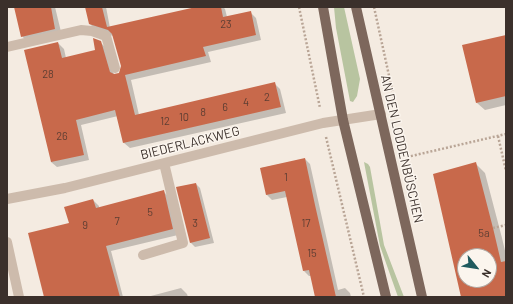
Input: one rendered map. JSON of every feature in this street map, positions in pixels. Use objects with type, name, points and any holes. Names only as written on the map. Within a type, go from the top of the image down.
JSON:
[{"type":"main road","points":[[323,7],[343,120],[386,297]]},
{"type":"main road","name":"AN DEN LODDENBÜSCHEN","points":[[356,7],[422,297]]},
{"type":"street","points":[[7,47],[81,30],[92,31],[106,36],[115,68]]},
{"type":"street","name":"BIEDERLACKWEG","points":[[7,199],[65,188],[323,124],[380,114]]},
{"type":"street","points":[[143,255],[183,243],[164,163]]},
{"type":"street","points":[[7,242],[19,297]]},
{"type":"path","points":[[299,7],[323,124],[364,297]]},
{"type":"path","points":[[407,157],[506,134]]},
{"type":"path","points":[[498,136],[506,171]]},
{"type":"path","points":[[493,228],[506,225]]},
{"type":"green space","points":[[334,7],[344,7],[360,79],[357,96],[353,102],[350,101],[336,28]]},
{"type":"green space","points":[[364,162],[370,167],[384,245],[404,297],[398,297],[380,246]]},
{"type":"building","points":[[14,7],[51,7],[55,29],[21,37]]},
{"type":"building","points":[[85,7],[102,7],[107,27],[196,7],[221,7],[223,17],[251,11],[256,35],[203,47],[206,56],[125,75],[135,115],[275,82],[281,107],[123,143],[115,110],[76,120],[84,155],[51,162],[24,50],[58,42],[62,58],[95,50],[93,38],[101,41],[110,72],[114,74],[119,73],[121,66],[112,34],[108,30],[89,24]]},
{"type":"building","points":[[506,35],[506,96],[476,103],[462,45]]},
{"type":"building","points":[[305,158],[336,297],[315,297],[309,270],[303,271],[285,191],[266,195],[260,168]]},
{"type":"building","points":[[476,162],[501,262],[506,261],[506,297],[461,297],[459,288],[497,288],[497,248],[457,248],[457,279],[433,174]]},
{"type":"building","points":[[196,183],[210,238],[190,243],[176,187]]},
{"type":"building","points":[[164,190],[173,229],[106,246],[120,297],[44,297],[28,233],[69,223],[64,207],[93,199],[96,208]]}]
